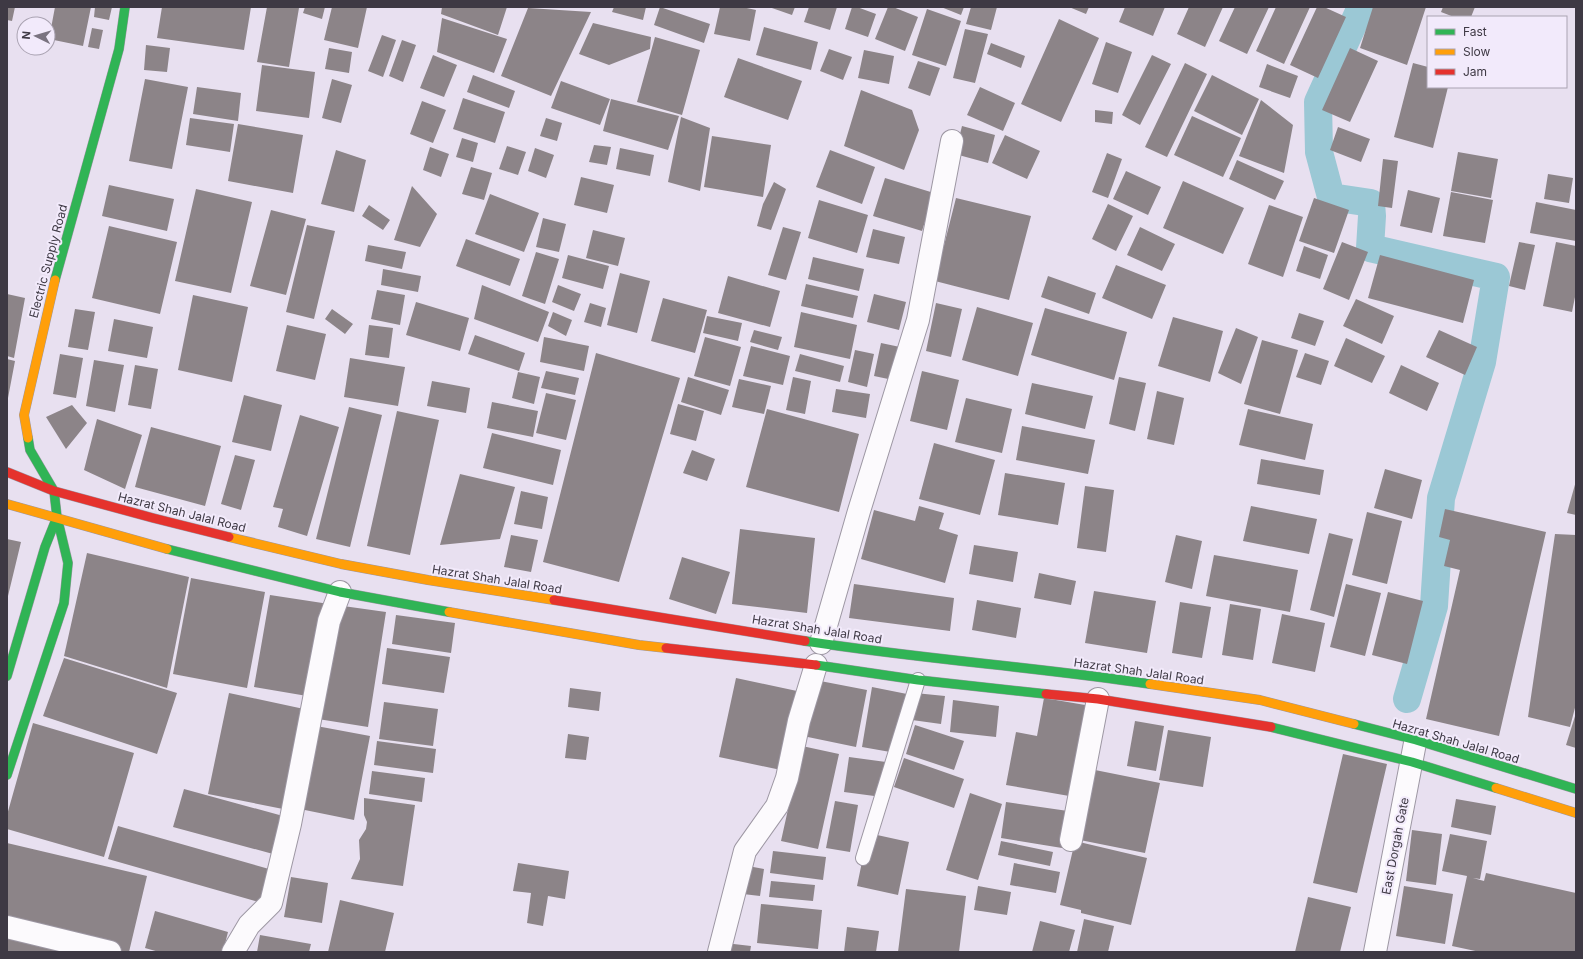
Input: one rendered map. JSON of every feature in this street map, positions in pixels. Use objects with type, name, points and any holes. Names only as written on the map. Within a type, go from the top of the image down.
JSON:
[{"type":"main road","name":"Electric Supply Road","points":[[7,775],[64,603],[68,564],[57,518],[54,491],[30,450],[24,415],[51,295],[120,49],[125,7]]},
{"type":"main road","name":"Hazrat Shah Jalal Road","points":[[7,472],[54,491],[152,518],[341,564],[428,580],[821,643],[1095,676],[1260,700],[1416,740],[1576,789]]},
{"type":"main road","points":[[7,504],[157,547],[340,592],[639,645],[816,665],[918,680],[1098,699],[1259,724],[1412,762],[1576,813]]},
{"type":"main road","points":[[7,676],[45,547],[57,518]]},
{"type":"street","points":[[821,643],[859,511],[918,320],[952,141]]},
{"type":"street","points":[[233,952],[249,925],[271,903],[290,824],[329,622],[340,592]]},
{"type":"street","points":[[719,952],[745,851],[777,806],[787,778],[799,721],[816,665]]},
{"type":"street","points":[[1071,840],[1098,699]]},
{"type":"street","name":"East Dorgah Gate","points":[[1375,952],[1416,740]]},
{"type":"street","points":[[7,927],[110,952]]},
{"type":"lane","points":[[863,858],[918,680]]},
{"type":"building","points":[[7,7],[15,7],[12,21],[7,20]]},
{"type":"building","points":[[55,7],[91,7],[83,46],[56,40],[56,16],[53,16]]},
{"type":"building","points":[[95,7],[112,7],[109,20],[94,17]]},
{"type":"building","points":[[162,7],[251,7],[244,50],[157,38]]},
{"type":"building","points":[[267,7],[299,8],[289,67],[257,62]]},
{"type":"building","points":[[305,7],[325,7],[322,19],[303,13]]},
{"type":"building","points":[[332,7],[367,7],[358,48],[324,40]]},
{"type":"building","points":[[442,7],[507,7],[498,35],[441,14]]},
{"type":"building","points":[[614,7],[646,7],[643,20],[612,12]]},
{"type":"building","points":[[660,7],[710,24],[704,43],[654,25]]},
{"type":"building","points":[[720,7],[742,7],[756,10],[750,41],[714,34]]},
{"type":"building","points":[[769,7],[795,7],[792,15]]},
{"type":"building","points":[[809,7],[837,7],[830,30],[804,22]]},
{"type":"building","points":[[852,7],[857,7],[876,14],[868,37],[845,29]]},
{"type":"building","points":[[888,7],[893,7],[918,17],[905,51],[875,39]]},
{"type":"building","points":[[941,7],[964,7],[961,15]]},
{"type":"building","points":[[971,7],[997,7],[991,30],[966,24]]},
{"type":"building","points":[[1069,7],[1089,7],[1086,14]]},
{"type":"building","points":[[1125,7],[1165,7],[1153,36],[1119,22]]},
{"type":"building","points":[[1189,7],[1223,7],[1205,47],[1177,34]]},
{"type":"building","points":[[1235,7],[1269,7],[1247,54],[1219,41]]},
{"type":"building","points":[[1276,7],[1310,7],[1284,64],[1256,51]]},
{"type":"building","points":[[1317,7],[1324,7],[1346,17],[1318,78],[1290,65]]},
{"type":"building","points":[[1373,7],[1426,7],[1407,65],[1360,48]]},
{"type":"building","points":[[1443,7],[1475,7],[1471,16],[1451,16],[1441,12]]},
{"type":"building","points":[[528,8],[591,12],[551,96],[501,76]]},
{"type":"building","points":[[927,9],[961,21],[946,66],[912,55]]},
{"type":"building","points":[[442,18],[507,39],[494,73],[437,52]]},
{"type":"building","points":[[1059,19],[1099,38],[1061,122],[1021,104]]},
{"type":"building","points":[[593,23],[651,37],[650,49],[609,65],[579,54]]},
{"type":"building","points":[[764,27],[818,42],[811,70],[756,55]]},
{"type":"building","points":[[92,28],[103,30],[99,49],[88,47]]},
{"type":"building","points":[[965,29],[988,34],[975,83],[953,78]]},
{"type":"building","points":[[382,35],[396,40],[383,77],[368,71]]},
{"type":"building","points":[[655,37],[700,50],[682,115],[637,102]]},
{"type":"building","points":[[402,40],[416,45],[403,82],[389,76]]},
{"type":"building","points":[[1106,42],[1132,52],[1118,93],[1092,84]]},
{"type":"building","points":[[991,43],[1025,56],[1021,68],[987,54]]},
{"type":"building","points":[[146,45],[170,48],[167,72],[144,70]]},
{"type":"building","points":[[329,48],[352,52],[349,73],[325,69]]},
{"type":"building","points":[[1350,48],[1378,61],[1350,122],[1322,110]]},
{"type":"building","points":[[829,49],[852,57],[843,80],[820,71]]},
{"type":"building","points":[[864,50],[894,56],[889,84],[858,78]]},
{"type":"building","points":[[433,55],[457,65],[444,97],[420,88]]},
{"type":"building","points":[[1152,55],[1171,64],[1140,125],[1122,115]]},
{"type":"building","points":[[738,58],[802,81],[788,120],[724,97]]},
{"type":"building","points":[[918,61],[940,68],[930,96],[908,88]]},
{"type":"building","points":[[1185,63],[1207,74],[1167,157],[1145,147]]},
{"type":"building","points":[[1413,63],[1427,67],[1427,88],[1448,88],[1433,148],[1394,137]]},
{"type":"building","points":[[1267,64],[1298,76],[1290,98],[1259,87]]},
{"type":"building","points":[[262,65],[315,72],[309,118],[256,111]]},
{"type":"building","points":[[473,75],[515,91],[509,108],[467,92]]},
{"type":"building","points":[[1212,75],[1259,99],[1242,135],[1194,111]]},
{"type":"building","points":[[145,79],[188,87],[172,169],[129,161]]},
{"type":"building","points":[[332,79],[352,85],[341,123],[322,118]]},
{"type":"building","points":[[561,81],[610,99],[600,125],[551,108]]},
{"type":"building","points":[[197,87],[241,93],[238,121],[193,114]]},
{"type":"building","points":[[980,87],[1015,103],[1003,131],[967,115]]},
{"type":"building","points":[[861,90],[912,110],[919,130],[904,170],[844,146]]},
{"type":"building","points":[[463,98],[505,112],[495,143],[453,129]]},
{"type":"building","points":[[611,99],[679,116],[668,150],[603,131]]},
{"type":"building","points":[[1261,100],[1293,125],[1284,173],[1239,156]]},
{"type":"building","points":[[422,101],[446,110],[433,143],[410,134]]},
{"type":"building","points":[[1095,110],[1113,112],[1112,124],[1095,122]]},
{"type":"building","points":[[1192,116],[1241,138],[1223,177],[1174,155]]},
{"type":"building","points":[[681,117],[710,128],[700,191],[668,182]]},
{"type":"building","points":[[190,118],[234,124],[230,152],[186,145]]},
{"type":"building","points":[[546,118],[562,123],[557,141],[540,136]]},
{"type":"building","points":[[238,124],[303,135],[293,193],[228,181]]},
{"type":"building","points":[[962,126],[995,135],[988,163],[955,154]]},
{"type":"building","points":[[1338,127],[1370,139],[1361,162],[1330,150]]},
{"type":"building","points":[[1005,135],[1040,151],[1027,179],[992,163]]},
{"type":"building","points":[[712,136],[771,145],[763,197],[704,187]]},
{"type":"building","points":[[462,138],[478,143],[473,162],[456,157]]},
{"type":"building","points":[[594,145],[611,147],[607,165],[589,162]]},
{"type":"building","points":[[507,146],[526,152],[518,175],[499,169]]},
{"type":"building","points":[[430,147],[449,154],[441,177],[423,170]]},
{"type":"building","points":[[535,148],[554,155],[546,178],[528,171]]},
{"type":"building","points":[[620,148],[654,155],[650,176],[616,169]]},
{"type":"building","points":[[336,150],[366,160],[354,212],[321,204]]},
{"type":"building","points":[[830,150],[875,167],[862,204],[816,187]]},
{"type":"building","points":[[1458,152],[1498,159],[1491,198],[1451,191]]},
{"type":"building","points":[[1107,153],[1122,159],[1108,198],[1092,192]]},
{"type":"building","points":[[1383,159],[1398,161],[1392,208],[1378,206]]},
{"type":"building","points":[[1237,160],[1284,181],[1275,200],[1229,179]]},
{"type":"building","points":[[471,167],[492,173],[484,200],[462,194]]},
{"type":"building","points":[[1126,171],[1161,187],[1148,215],[1113,199]]},
{"type":"building","points":[[1548,174],[1573,178],[1569,203],[1544,199]]},
{"type":"building","points":[[581,177],[614,185],[607,213],[574,205]]},
{"type":"building","points":[[885,178],[934,193],[922,231],[873,216]]},
{"type":"building","points":[[1183,181],[1244,208],[1223,254],[1163,228]]},
{"type":"building","points":[[774,182],[786,189],[771,230],[757,226],[763,204]]},
{"type":"building","points":[[109,185],[174,199],[167,231],[102,216]]},
{"type":"building","points":[[412,186],[437,214],[420,247],[394,240]]},
{"type":"building","points":[[196,189],[252,202],[231,293],[175,281]]},
{"type":"building","points":[[1408,190],[1440,198],[1432,233],[1400,226]]},
{"type":"building","points":[[1451,192],[1493,200],[1485,243],[1443,236]]},
{"type":"building","points":[[490,194],[539,213],[524,252],[475,234]]},
{"type":"building","points":[[956,198],[1031,216],[1009,300],[935,281]]},
{"type":"building","points":[[1314,198],[1349,210],[1334,253],[1299,241]]},
{"type":"building","points":[[819,200],[868,215],[857,253],[808,238]]},
{"type":"building","points":[[1536,202],[1576,210],[1576,241],[1530,233]]},
{"type":"building","points":[[1108,204],[1133,216],[1116,251],[1092,239]]},
{"type":"building","points":[[369,205],[390,220],[383,230],[362,216]]},
{"type":"building","points":[[1269,205],[1303,217],[1283,277],[1248,264]]},
{"type":"building","points":[[271,210],[306,219],[286,295],[250,286]]},
{"type":"building","points":[[543,218],[566,224],[559,252],[536,247]]},
{"type":"building","points":[[307,225],[335,231],[314,319],[286,312]]},
{"type":"building","points":[[109,226],[177,242],[160,314],[92,298]]},
{"type":"building","points":[[783,227],[801,232],[786,280],[768,275]]},
{"type":"building","points":[[1140,227],[1175,244],[1162,271],[1127,255]]},
{"type":"building","points":[[873,229],[905,237],[899,264],[866,257]]},
{"type":"building","points":[[593,230],[625,238],[618,266],[586,258]]},
{"type":"building","points":[[466,239],[520,259],[510,286],[456,266]]},
{"type":"building","points":[[1342,242],[1368,252],[1349,300],[1323,289]]},
{"type":"building","points":[[1519,242],[1535,245],[1525,290],[1509,286]]},
{"type":"building","points":[[1556,242],[1576,246],[1576,292],[1572,312],[1543,306]]},
{"type":"building","points":[[368,245],[406,252],[402,269],[365,261]]},
{"type":"building","points":[[1304,246],[1328,255],[1320,279],[1296,271]]},
{"type":"building","points":[[536,252],[559,259],[545,304],[522,296]]},
{"type":"building","points":[[568,255],[609,266],[603,289],[562,278]]},
{"type":"building","points":[[1380,255],[1474,280],[1463,323],[1368,298]]},
{"type":"building","points":[[813,257],[864,269],[859,291],[808,279]]},
{"type":"building","points":[[1116,265],[1166,285],[1152,319],[1102,298]]},
{"type":"building","points":[[383,269],[421,276],[418,292],[381,285]]},
{"type":"building","points":[[620,273],[650,281],[637,333],[607,325]]},
{"type":"building","points":[[728,276],[780,291],[770,327],[718,313]]},
{"type":"building","points":[[1048,276],[1096,293],[1089,314],[1041,297]]},
{"type":"building","points":[[806,284],[858,296],[853,318],[801,306]]},
{"type":"building","points":[[482,285],[549,312],[538,342],[474,319]]},
{"type":"building","points":[[558,285],[581,294],[574,311],[552,302]]},
{"type":"building","points":[[377,290],[405,295],[400,325],[371,319]]},
{"type":"building","points":[[7,294],[25,298],[14,358],[7,356]]},
{"type":"building","points":[[874,294],[906,302],[899,330],[867,322]]},
{"type":"building","points":[[193,295],[248,307],[232,382],[178,370]]},
{"type":"building","points":[[663,298],[707,310],[695,353],[651,341]]},
{"type":"building","points":[[1356,299],[1394,316],[1382,344],[1343,326]]},
{"type":"building","points":[[416,302],[469,318],[460,351],[406,335]]},
{"type":"building","points":[[590,303],[606,308],[601,327],[584,322]]},
{"type":"building","points":[[936,303],[962,309],[951,357],[926,351]]},
{"type":"building","points":[[977,307],[1033,323],[1018,376],[962,360]]},
{"type":"building","points":[[1045,308],[1127,332],[1114,380],[1031,355]]},
{"type":"building","points":[[75,309],[95,312],[88,350],[68,347]]},
{"type":"building","points":[[332,309],[353,324],[345,334],[325,319]]},
{"type":"building","points":[[553,312],[572,320],[566,336],[548,326]]},
{"type":"building","points":[[801,312],[857,325],[850,359],[794,347]]},
{"type":"building","points":[[1299,313],[1324,321],[1315,346],[1291,338]]},
{"type":"building","points":[[707,316],[742,323],[738,341],[703,333]]},
{"type":"building","points":[[1173,317],[1223,331],[1210,382],[1158,366]]},
{"type":"building","points":[[114,319],[153,327],[147,358],[108,351]]},
{"type":"building","points":[[287,325],[326,334],[315,380],[276,371]]},
{"type":"building","points":[[369,325],[393,328],[389,358],[365,355]]},
{"type":"building","points":[[1236,328],[1258,337],[1241,384],[1218,373]]},
{"type":"building","points":[[754,330],[782,337],[778,350],[750,342]]},
{"type":"building","points":[[1439,330],[1477,347],[1465,375],[1426,357]]},
{"type":"building","points":[[475,335],[525,353],[519,371],[468,354]]},
{"type":"building","points":[[544,337],[589,346],[584,371],[540,362]]},
{"type":"building","points":[[705,337],[741,347],[730,386],[694,376]]},
{"type":"building","points":[[1346,338],[1385,356],[1372,383],[1334,366]]},
{"type":"building","points":[[1262,340],[1298,350],[1280,414],[1244,404]]},
{"type":"building","points":[[881,343],[900,347],[893,380],[874,376]]},
{"type":"building","points":[[751,346],[790,356],[783,385],[743,376]]},
{"type":"building","points":[[855,350],[874,354],[867,387],[848,382]]},
{"type":"building","points":[[596,353],[680,378],[619,582],[543,562]]},
{"type":"building","points":[[1305,353],[1329,361],[1321,385],[1296,377]]},
{"type":"building","points":[[60,354],[83,358],[76,398],[53,394]]},
{"type":"building","points":[[800,354],[844,366],[840,382],[795,371]]},
{"type":"building","points":[[350,358],[405,367],[398,406],[344,397]]},
{"type":"building","points":[[7,359],[15,361],[8,398],[7,398]]},
{"type":"building","points":[[94,360],[124,365],[115,412],[86,406]]},
{"type":"building","points":[[135,365],[158,369],[151,409],[128,405]]},
{"type":"building","points":[[1401,365],[1439,383],[1427,411],[1389,393]]},
{"type":"building","points":[[546,371],[579,378],[575,395],[541,388]]},
{"type":"building","points":[[922,371],[959,380],[947,430],[910,421]]},
{"type":"building","points":[[518,372],[540,377],[534,404],[512,398]]},
{"type":"building","points":[[688,377],[729,390],[721,415],[681,402]]},
{"type":"building","points":[[793,377],[811,381],[805,414],[786,410]]},
{"type":"building","points":[[1119,377],[1146,383],[1135,431],[1109,424]]},
{"type":"building","points":[[739,379],[771,386],[764,414],[732,407]]},
{"type":"building","points":[[432,381],[470,388],[466,413],[427,406]]},
{"type":"building","points":[[1032,383],[1093,396],[1085,429],[1025,414]]},
{"type":"building","points":[[836,389],[870,394],[866,418],[832,412]]},
{"type":"building","points":[[1157,391],[1184,398],[1174,445],[1147,439]]},
{"type":"building","points":[[546,393],[576,400],[566,440],[536,433]]},
{"type":"building","points":[[244,395],[282,405],[271,451],[232,442]]},
{"type":"building","points":[[966,398],[1012,409],[1002,453],[955,442]]},
{"type":"building","points":[[492,402],[538,411],[533,437],[487,428]]},
{"type":"building","points":[[678,404],[704,411],[696,441],[670,434]]},
{"type":"building","points":[[72,405],[87,423],[66,449],[46,417]]},
{"type":"building","points":[[349,407],[382,415],[350,547],[316,539]]},
{"type":"building","points":[[767,409],[859,434],[839,512],[746,487]]},
{"type":"building","points":[[1248,409],[1313,424],[1305,460],[1239,445]]},
{"type":"building","points":[[397,411],[439,420],[410,555],[367,546]]},
{"type":"building","points":[[300,415],[339,427],[307,536],[278,527],[283,509],[273,507]]},
{"type":"building","points":[[97,419],[142,435],[125,489],[84,470]]},
{"type":"building","points":[[1022,426],[1095,440],[1088,474],[1016,460]]},
{"type":"building","points":[[151,427],[221,446],[205,506],[135,487]]},
{"type":"building","points":[[492,433],[561,450],[553,485],[483,468]]},
{"type":"building","points":[[934,443],[995,460],[980,515],[919,499]]},
{"type":"building","points":[[692,450],[715,459],[707,481],[683,473]]},
{"type":"building","points":[[235,455],[255,460],[241,510],[221,504]]},
{"type":"building","points":[[1261,459],[1324,470],[1320,495],[1257,484]]},
{"type":"building","points":[[1385,469],[1422,480],[1412,519],[1374,508]]},
{"type":"building","points":[[1005,473],[1065,483],[1058,525],[998,515]]},
{"type":"building","points":[[460,474],[515,487],[500,539],[440,545]]},
{"type":"building","points":[[1576,481],[1576,515],[1567,513]]},
{"type":"building","points":[[1085,486],[1114,490],[1106,552],[1077,548]]},
{"type":"building","points":[[521,491],[548,497],[542,529],[514,524]]},
{"type":"building","points":[[919,506],[944,513],[939,529],[958,535],[945,583],[861,559],[874,510],[915,521]]},
{"type":"building","points":[[1251,506],[1317,519],[1309,554],[1243,541]]},
{"type":"building","points":[[1445,509],[1546,532],[1499,736],[1426,719],[1460,570],[1444,566],[1450,540],[1439,537]]},
{"type":"building","points":[[1367,512],[1402,521],[1387,584],[1352,575]]},
{"type":"building","points":[[740,529],[815,538],[807,613],[732,604]]},
{"type":"building","points":[[1329,533],[1353,539],[1334,617],[1310,610]]},
{"type":"building","points":[[1555,534],[1576,535],[1576,704],[1570,727],[1528,717]]},
{"type":"building","points":[[511,535],[538,540],[531,572],[504,567]]},
{"type":"building","points":[[1176,535],[1202,541],[1192,589],[1165,582]]},
{"type":"building","points":[[7,539],[21,542],[8,596],[7,595]]},
{"type":"building","points":[[974,545],[1018,552],[1013,582],[969,574]]},
{"type":"building","points":[[87,553],[189,577],[167,688],[64,656]]},
{"type":"building","points":[[1214,555],[1298,570],[1290,612],[1206,596]]},
{"type":"building","points":[[682,557],[730,572],[716,614],[669,599]]},
{"type":"building","points":[[1039,573],[1076,581],[1071,605],[1034,598]]},
{"type":"building","points":[[191,578],[265,592],[247,688],[173,674]]},
{"type":"building","points":[[854,584],[954,598],[950,631],[849,618]]},
{"type":"building","points":[[1346,584],[1381,593],[1365,656],[1330,647]]},
{"type":"building","points":[[1094,591],[1156,601],[1147,653],[1085,643]]},
{"type":"building","points":[[1388,592],[1423,601],[1407,664],[1372,655]]},
{"type":"building","points":[[270,595],[329,604],[313,697],[254,687]]},
{"type":"building","points":[[977,600],[1021,608],[1016,638],[972,630]]},
{"type":"building","points":[[1180,602],[1211,607],[1202,658],[1172,653]]},
{"type":"building","points":[[1230,604],[1261,609],[1253,660],[1222,655]]},
{"type":"building","points":[[336,605],[386,612],[368,727],[318,719]]},
{"type":"building","points":[[1282,614],[1325,623],[1315,672],[1272,663]]},
{"type":"building","points":[[396,615],[455,623],[451,653],[392,644]]},
{"type":"building","points":[[387,648],[450,657],[444,693],[382,684]]},
{"type":"building","points":[[64,658],[177,693],[157,754],[43,716]]},
{"type":"building","points":[[736,678],[797,691],[781,770],[719,757]]},
{"type":"building","points":[[815,680],[867,690],[856,747],[803,736]]},
{"type":"building","points":[[872,687],[907,694],[896,753],[862,747]]},
{"type":"building","points":[[570,688],[601,692],[599,711],[568,707]]},
{"type":"building","points":[[229,693],[304,709],[283,809],[208,794]]},
{"type":"building","points":[[915,693],[945,696],[941,724],[912,720]]},
{"type":"building","points":[[1044,698],[1091,706],[1075,797],[1006,785],[1016,732],[1037,736]]},
{"type":"building","points":[[953,700],[999,706],[996,737],[950,732]]},
{"type":"building","points":[[384,702],[438,709],[433,746],[379,739]]},
{"type":"building","points":[[1576,713],[1576,748],[1566,745]]},
{"type":"building","points":[[1135,721],[1164,726],[1156,771],[1127,766]]},
{"type":"building","points":[[33,723],[134,753],[104,857],[7,829],[7,815]]},
{"type":"building","points":[[311,725],[370,736],[354,820],[295,808]]},
{"type":"building","points":[[915,725],[964,741],[954,770],[906,754]]},
{"type":"building","points":[[1168,730],[1211,737],[1203,787],[1159,780]]},
{"type":"building","points":[[568,734],[589,737],[586,760],[565,758]]},
{"type":"building","points":[[377,741],[436,749],[433,773],[374,765]]},
{"type":"building","points":[[802,746],[839,754],[818,849],[781,841]]},
{"type":"building","points":[[1343,754],[1387,764],[1357,893],[1313,883]]},
{"type":"building","points":[[849,757],[886,762],[882,797],[844,792]]},
{"type":"building","points":[[904,758],[964,779],[954,808],[894,787]]},
{"type":"building","points":[[1095,770],[1160,783],[1145,853],[1080,840]]},
{"type":"building","points":[[372,771],[425,778],[422,802],[369,794]]},
{"type":"building","points":[[184,789],[283,816],[273,854],[173,827]]},
{"type":"building","points":[[970,793],[1002,804],[978,880],[946,870]]},
{"type":"building","points":[[364,798],[415,805],[403,886],[351,879],[360,859],[359,840],[366,829],[367,822],[364,815]]},
{"type":"building","points":[[1456,799],[1496,806],[1491,835],[1451,827]]},
{"type":"building","points":[[835,801],[858,805],[850,852],[826,848]]},
{"type":"building","points":[[1006,802],[1068,811],[1062,848],[1001,838]]},
{"type":"building","points":[[118,826],[276,871],[266,904],[108,859]]},
{"type":"building","points":[[1412,830],[1442,834],[1436,885],[1406,881]]},
{"type":"building","points":[[868,833],[909,842],[898,895],[857,886]]},
{"type":"building","points":[[1450,834],[1487,841],[1480,879],[1473,878],[1484,881],[1486,873],[1576,893],[1576,952],[1480,952],[1452,946],[1467,876],[1442,871]]},
{"type":"building","points":[[1001,841],[1053,852],[1050,866],[998,855]]},
{"type":"building","points":[[1075,841],[1147,858],[1131,925],[1081,913],[1081,910],[1060,905]]},
{"type":"building","points":[[7,843],[147,876],[129,952],[102,952],[7,929]]},
{"type":"building","points":[[773,851],[826,857],[823,880],[770,873]]},
{"type":"building","points":[[518,863],[569,871],[565,899],[548,896],[543,926],[527,923],[531,893],[513,891]]},
{"type":"building","points":[[1014,863],[1060,872],[1056,893],[1010,885]]},
{"type":"building","points":[[748,866],[764,869],[760,896],[743,894]]},
{"type":"building","points":[[291,877],[328,883],[322,923],[284,917]]},
{"type":"building","points":[[771,881],[815,885],[813,901],[769,897]]},
{"type":"building","points":[[978,886],[1011,892],[1007,915],[974,910]]},
{"type":"building","points":[[1404,886],[1453,894],[1445,944],[1396,936]]},
{"type":"building","points":[[906,889],[966,896],[959,952],[898,952]]},
{"type":"building","points":[[1308,897],[1351,907],[1340,952],[1295,952]]},
{"type":"building","points":[[340,900],[394,913],[385,952],[328,952]]},
{"type":"building","points":[[761,904],[822,910],[818,949],[757,943]]},
{"type":"building","points":[[155,911],[228,932],[223,952],[159,952],[145,948]]},
{"type":"building","points":[[1084,919],[1114,926],[1108,952],[1077,952]]},
{"type":"building","points":[[1040,921],[1075,930],[1069,952],[1032,952]]},
{"type":"building","points":[[847,927],[879,931],[876,952],[844,952]]},
{"type":"building","points":[[7,933],[83,952],[7,952]]},
{"type":"building","points":[[260,935],[311,944],[309,952],[257,952]]},
{"type":"building","points":[[725,943],[751,946],[750,952],[724,952]]},
{"type":"waterway","points":[[1361,7],[1318,102],[1319,152],[1331,197],[1371,203],[1372,216],[1370,248],[1496,277],[1482,362],[1441,498],[1434,606],[1407,699]]},
{"type":"traffic: fast","points":[[55,280],[119,49],[125,7]]},
{"type":"traffic: fast","points":[[7,775],[64,603],[68,563],[57,517],[54,491],[30,450],[28,438]]},
{"type":"traffic: fast","points":[[7,676],[45,547],[57,517]]},
{"type":"traffic: fast","points":[[167,549],[340,592],[449,612]]},
{"type":"traffic: fast","points":[[805,641],[891,653],[1150,684]]},
{"type":"traffic: fast","points":[[816,665],[918,680],[1046,694]]},
{"type":"traffic: fast","points":[[1354,724],[1416,740],[1576,789]]},
{"type":"traffic: fast","points":[[1271,727],[1412,762],[1496,788]]},
{"type":"traffic: slow","points":[[28,438],[24,415],[55,280]]},
{"type":"traffic: slow","points":[[7,504],[167,549]]},
{"type":"traffic: slow","points":[[229,537],[341,564],[428,580],[554,600]]},
{"type":"traffic: slow","points":[[449,612],[639,645],[666,648]]},
{"type":"traffic: slow","points":[[1150,684],[1260,700],[1354,724]]},
{"type":"traffic: slow","points":[[1496,788],[1576,813]]},
{"type":"traffic: jam","points":[[7,472],[54,491],[229,537]]},
{"type":"traffic: jam","points":[[554,600],[805,641]]},
{"type":"traffic: jam","points":[[666,648],[816,665]]},
{"type":"traffic: jam","points":[[1046,694],[1098,699],[1271,727]]}]
